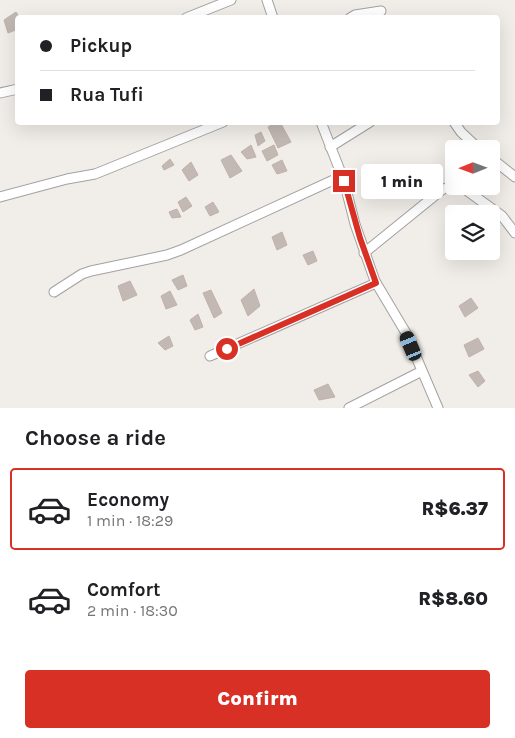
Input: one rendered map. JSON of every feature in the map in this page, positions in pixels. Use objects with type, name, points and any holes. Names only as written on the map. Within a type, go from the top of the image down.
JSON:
[{"type":"street","points":[[194,15],[232,0]]},
{"type":"street","points":[[267,0],[272,15]]},
{"type":"street","points":[[355,15],[381,11]]},
{"type":"street","points":[[0,93],[15,90]]},
{"type":"street","points":[[0,197],[67,179],[96,174],[216,125]]},
{"type":"street","points":[[322,125],[342,176],[364,252],[376,283],[404,328],[438,408]]},
{"type":"street","points":[[330,147],[365,125]]},
{"type":"street","points":[[456,125],[469,140]]},
{"type":"street","points":[[500,165],[515,177]]},
{"type":"street","points":[[54,292],[82,274],[91,271],[167,255],[181,250],[342,176]]},
{"type":"street","points":[[364,252],[445,188]]},
{"type":"street","points":[[473,195],[502,216],[515,233]]},
{"type":"street","points":[[210,356],[376,283]]},
{"type":"street","points":[[349,408],[422,371]]},
{"type":"building","points":[[16,12],[18,15],[15,15],[15,30],[8,33],[4,20]]},
{"type":"building","points":[[271,125],[282,125],[291,142],[278,148],[268,127]]},
{"type":"building","points":[[261,132],[265,141],[258,146],[255,135]]},
{"type":"building","points":[[251,145],[256,157],[247,159],[241,152]]},
{"type":"building","points":[[274,145],[278,155],[267,161],[262,151]]},
{"type":"building","points":[[231,155],[242,171],[230,178],[221,160]]},
{"type":"building","points":[[170,159],[174,165],[164,170],[162,166]]},
{"type":"building","points":[[282,160],[287,171],[277,174],[272,165]]},
{"type":"building","points":[[191,162],[198,175],[189,181],[182,170]]},
{"type":"building","points":[[186,197],[192,206],[183,212],[178,202]]},
{"type":"building","points":[[213,202],[219,212],[210,216],[205,207]]},
{"type":"building","points":[[177,209],[181,217],[172,218],[169,212]]},
{"type":"building","points":[[282,232],[287,245],[277,250],[272,237]]},
{"type":"building","points":[[313,251],[317,261],[308,265],[303,255]]},
{"type":"building","points":[[183,275],[187,286],[178,290],[172,280]]},
{"type":"building","points":[[130,281],[137,295],[123,301],[118,286]]},
{"type":"building","points":[[254,289],[260,306],[248,316],[241,300]]},
{"type":"building","points":[[211,290],[222,313],[214,318],[203,293]]},
{"type":"building","points":[[170,291],[177,305],[166,309],[161,296]]},
{"type":"building","points":[[471,298],[478,308],[465,317],[459,306]]},
{"type":"building","points":[[198,314],[203,327],[195,330],[190,320]]},
{"type":"building","points":[[169,336],[173,346],[165,350],[158,343]]},
{"type":"building","points":[[478,338],[484,349],[469,357],[464,345]]},
{"type":"building","points":[[478,371],[485,381],[478,387],[469,375]]},
{"type":"building","points":[[328,384],[335,397],[319,400],[314,390]]},
{"type":"route","points":[[227,349],[376,283],[355,224],[344,181]]}]
